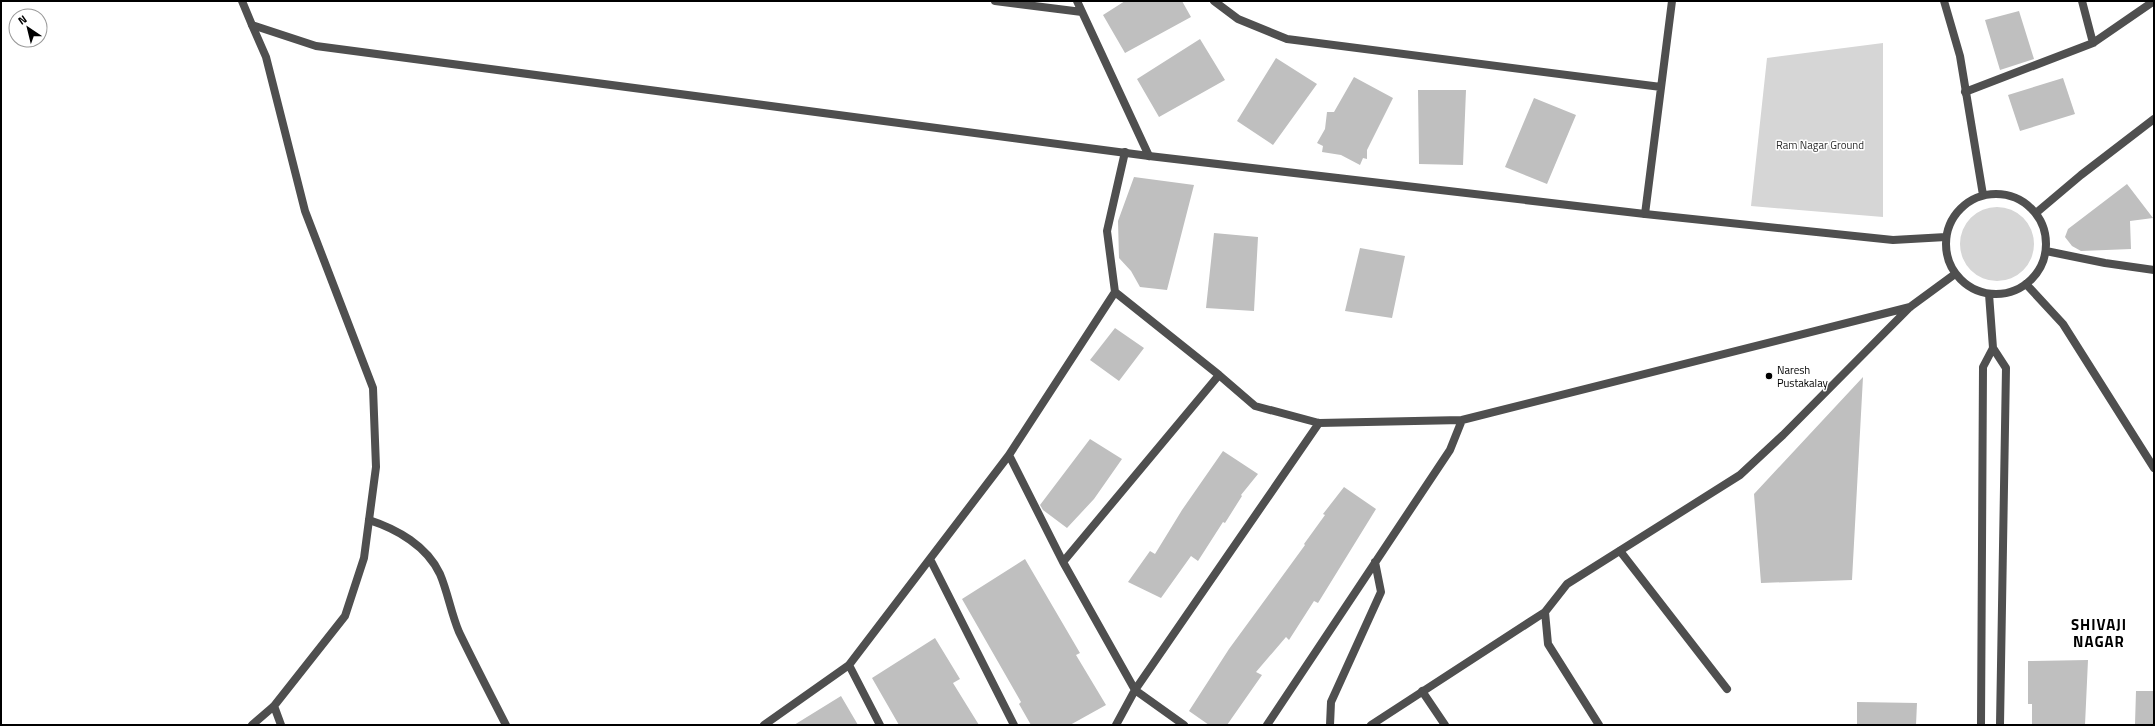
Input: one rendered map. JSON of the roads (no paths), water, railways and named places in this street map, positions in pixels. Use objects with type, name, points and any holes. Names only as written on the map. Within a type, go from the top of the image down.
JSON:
[{"type":"street","points":[[242,1],[266,57],[305,211],[373,388],[376,467],[364,558],[345,616],[274,706],[252,725]]},
{"type":"street","points":[[995,1],[1082,12]]},
{"type":"street","points":[[1077,1],[1149,156]]},
{"type":"street","points":[[1214,1],[1238,19],[1287,40],[1661,87]]},
{"type":"street","points":[[1645,214],[1672,1]]},
{"type":"street","points":[[1944,1],[1960,56],[1965,92],[1978,156],[1983,195]]},
{"type":"street","points":[[2082,1],[2093,43]]},
{"type":"street","points":[[1965,92],[2093,43],[2154,1]]},
{"type":"street","points":[[252,25],[316,46],[1149,156],[1645,214],[1893,240],[1946,237]]},
{"type":"street","points":[[2036,213],[2081,175],[2154,119]]},
{"type":"street","points":[[764,725],[849,665],[1010,455],[1114,292],[1107,231],[1125,152]]},
{"type":"street","points":[[1998,194],[2012,196],[2026,203],[2036,213],[2043,225],[2046,238],[2046,251],[2042,263],[2035,275],[2026,284],[2014,291],[2002,294],[1989,294],[1976,290],[1964,284],[1955,274],[1949,263],[1946,250],[1946,237],[1950,223],[1958,210],[1970,201],[1983,195],[1998,194]]},
{"type":"street","points":[[2046,251],[2105,263],[2154,270]]},
{"type":"street","points":[[1370,725],[1545,612],[1567,584],[1740,475],[1783,435],[1910,307],[1955,274]]},
{"type":"street","points":[[2026,284],[2063,324],[2154,468]]},
{"type":"street","points":[[1114,292],[1255,406],[1319,423],[1462,420],[1910,307]]},
{"type":"street","points":[[1989,294],[1993,348],[2006,368],[2000,725]]},
{"type":"street","points":[[1981,725],[1983,366],[1993,348]]},
{"type":"street","points":[[1063,562],[1219,376]]},
{"type":"street","points":[[1267,725],[1450,450],[1462,420]]},
{"type":"street","points":[[1116,725],[1135,690],[1319,423]]},
{"type":"street","points":[[1010,455],[1063,562],[1135,690],[1184,725]]},
{"type":"street","points":[[369,520],[387,526],[404,536],[427,554],[434,563],[440,575],[459,631],[506,725]]},
{"type":"street","points":[[1620,551],[1727,689]]},
{"type":"street","points":[[930,559],[1014,725]]},
{"type":"street","points":[[1330,725],[1331,702],[1381,592],[1375,562]]},
{"type":"street","points":[[1545,612],[1548,644],[1599,725]]},
{"type":"street","points":[[849,665],[880,725]]},
{"type":"street","points":[[1422,691],[1445,725]]},
{"type":"street","points":[[274,706],[281,725]]},
{"type":"place","name":"Naresh Pustakalay","points":[[1769,376]]},
{"type":"district","name":"SHIVAJI NAGAR","points":[[2099,632]]},
{"type":"park label","name":"Ram Nagar Ground","points":[[1820,145]]}]
